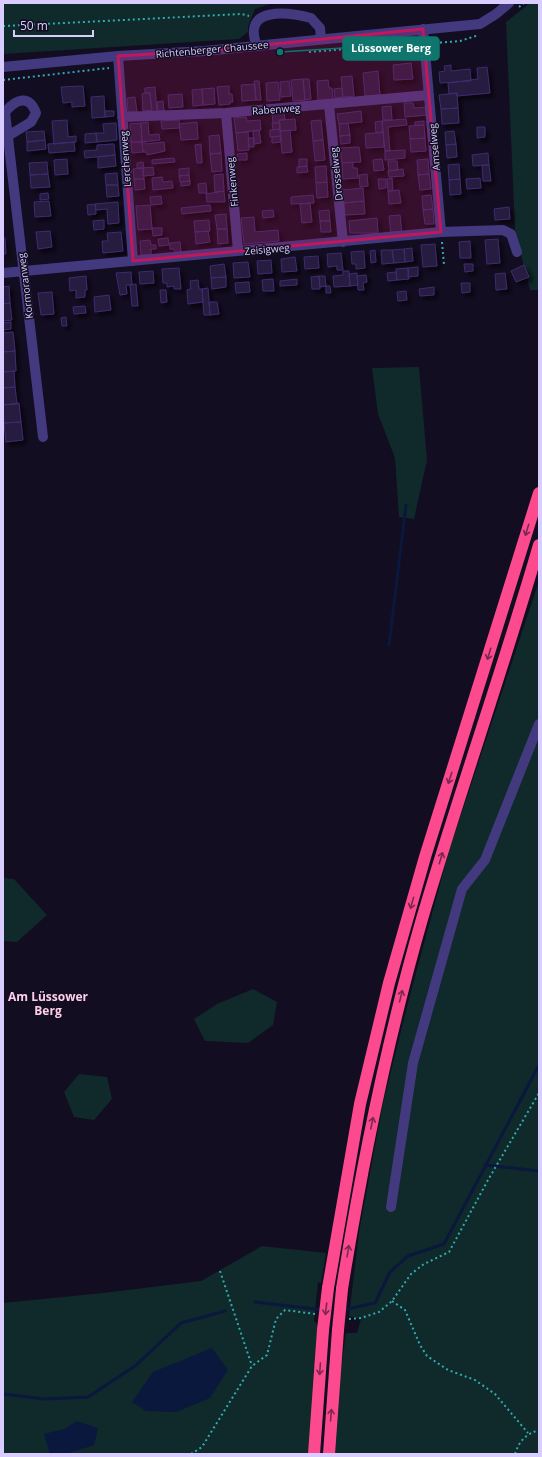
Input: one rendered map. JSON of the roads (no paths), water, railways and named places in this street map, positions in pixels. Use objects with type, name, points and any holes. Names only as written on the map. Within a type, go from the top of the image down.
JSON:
[{"type":"highway","points":[[314,1454],[323,1330],[328,1288],[360,1104],[389,982],[425,857],[539,493]]},
{"type":"highway","points":[[329,1454],[342,1289],[360,1177],[402,993],[444,846],[539,545]]},
{"type":"street","name":"Richtenberger Chaussee","points":[[3,66],[118,56],[204,51],[321,38],[480,24],[496,14],[509,3]]},
{"type":"street","points":[[257,46],[253,36],[254,26],[260,18],[268,14],[278,12],[311,18],[320,28],[321,38]]},
{"type":"street","name":"Amselweg","points":[[423,30],[441,232]]},
{"type":"street","name":"Lerchenweg","points":[[118,56],[133,261]]},
{"type":"street","name":"Rabenweg","points":[[122,117],[226,113],[429,95]]},
{"type":"street","name":"Drosselweg","points":[[329,105],[343,242]]},
{"type":"street","name":"Finkenweg","points":[[226,113],[238,251]]},
{"type":"street","name":"Kormoranweg","points":[[8,136],[43,437]]},
{"type":"street","name":"Zeisigweg","points":[[3,273],[441,232],[503,230],[511,234],[517,252]]},
{"type":"street","points":[[391,1207],[413,1063],[462,889],[485,860],[539,724]]},
{"type":"water","points":[[212,1348],[228,1370],[210,1398],[176,1412],[146,1411],[132,1402],[153,1372]]},
{"type":"water","points":[[77,1421],[98,1428],[94,1445],[66,1454],[50,1454],[44,1434],[64,1429]]},
{"type":"waterway","points":[[389,645],[406,505]]},
{"type":"waterway","points":[[343,1310],[375,1303],[390,1272],[408,1256],[444,1244],[539,1065]]},
{"type":"waterway","points":[[485,1165],[539,1171]]},
{"type":"waterway","points":[[255,1302],[323,1310]]},
{"type":"waterway","points":[[3,1394],[45,1399],[88,1397],[135,1366],[181,1323],[225,1311]]},
{"type":"place","name":"Lüssower Berg","points":[[280,52]]},
{"type":"district","name":"Am Lüssower Berg","points":[[48,1004]]}]
